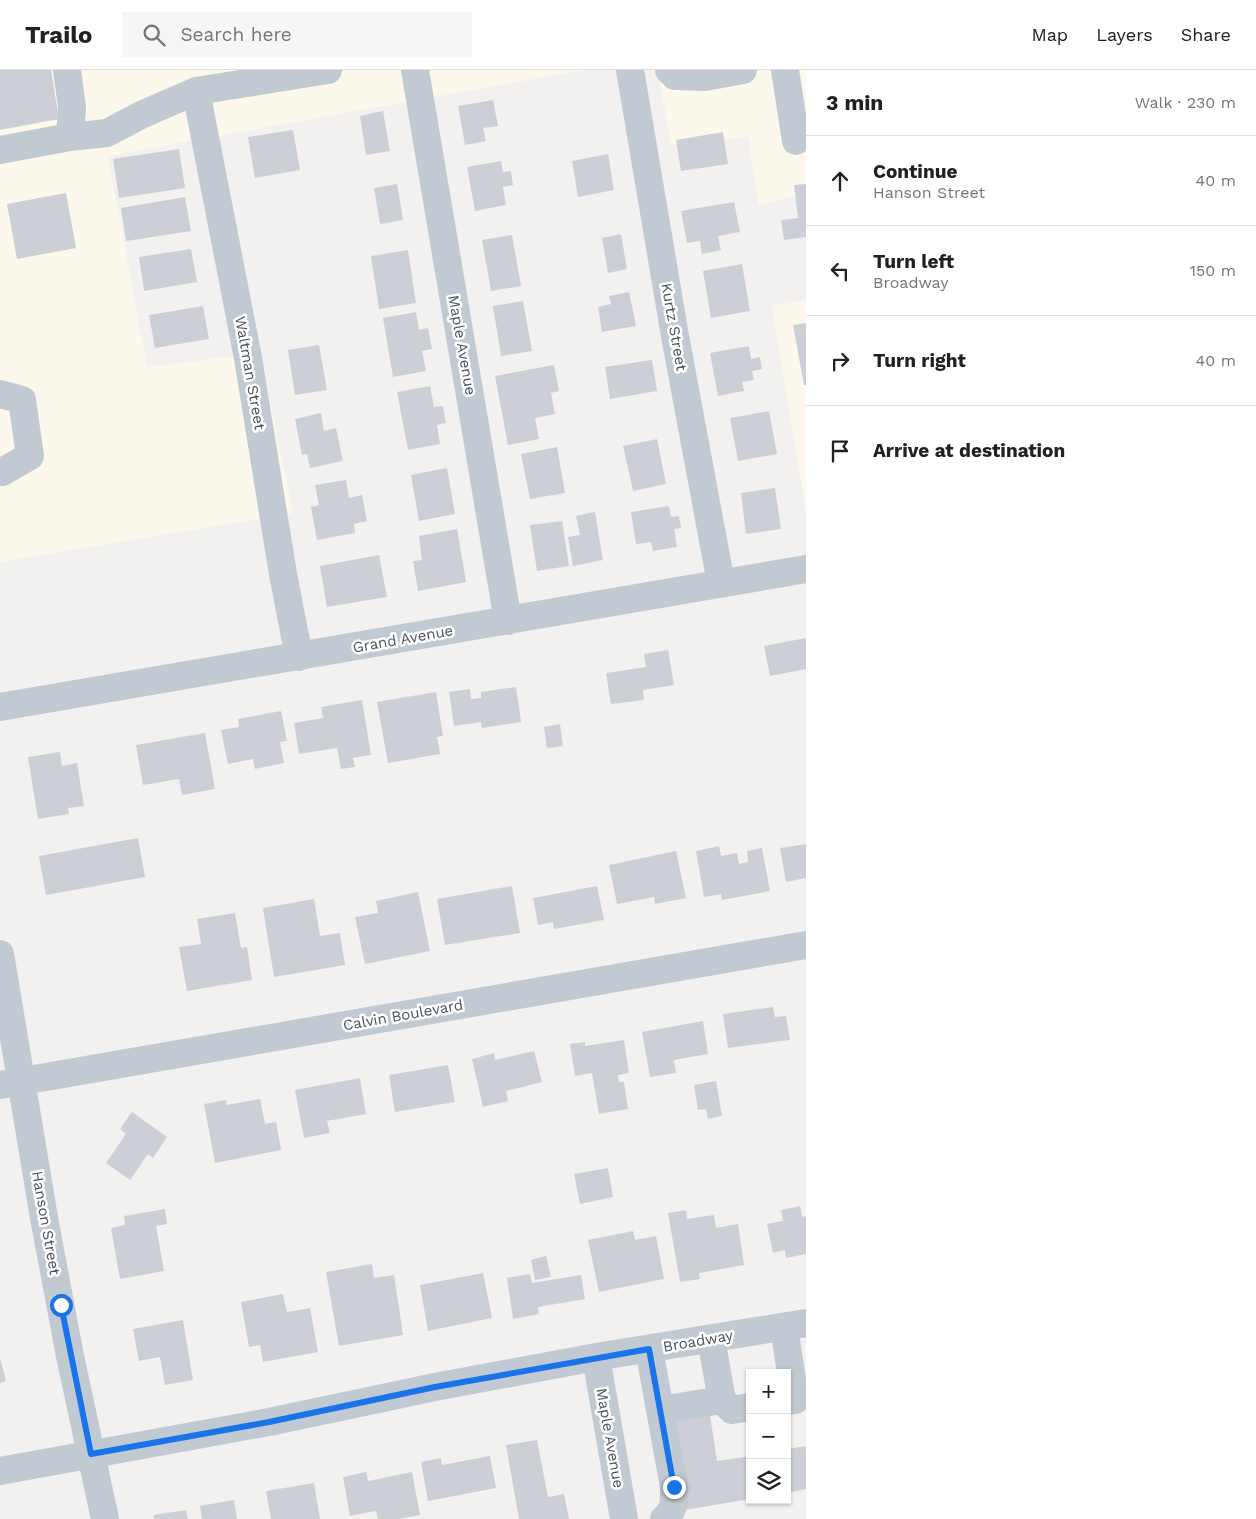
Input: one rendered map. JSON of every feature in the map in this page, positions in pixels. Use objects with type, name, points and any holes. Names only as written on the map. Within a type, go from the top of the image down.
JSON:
[{"type":"street","points":[[67,70],[72,107],[70,137]]},
{"type":"street","points":[[0,150],[70,137],[107,133],[141,115],[196,91],[328,70]]},
{"type":"street","name":"Maple Avenue","points":[[415,70],[508,620]]},
{"type":"street","name":"Kurtz Street","points":[[630,70],[675,336],[721,583]]},
{"type":"street","points":[[668,70],[676,76],[743,70]]},
{"type":"street","points":[[785,70],[796,141]]},
{"type":"street","name":"Waltman Street","points":[[196,91],[242,329],[299,657]]},
{"type":"street","points":[[0,394],[22,400],[30,456],[0,468]]},
{"type":"street","name":"Grand Avenue","points":[[0,707],[806,569]]},
{"type":"street","name":"Calvin Boulevard","points":[[11,1083],[806,945]]},
{"type":"street","name":"Hanson Street","points":[[0,954],[11,1083],[46,1227],[105,1519]]},
{"type":"street","points":[[791,1401],[796,1400],[795,1325]]},
{"type":"street","name":"Broadway","points":[[0,1471],[269,1422],[435,1387],[596,1357],[795,1325]]},
{"type":"street","points":[[711,1339],[722,1400],[732,1410],[746,1408]]},
{"type":"street","points":[[649,1349],[674,1496],[674,1505],[670,1514],[664,1519]]},
{"type":"street","name":"Maple Avenue","points":[[596,1357],[624,1519]]},
{"type":"street","points":[[660,1410],[722,1400]]},
{"type":"shaded area","points":[[0,70],[583,70],[108,156],[147,367],[260,353],[293,513],[0,562]]},
{"type":"shaded area","points":[[658,70],[806,70],[806,193],[759,205],[748,137],[671,145]]},
{"type":"shaded area","points":[[806,300],[806,513],[772,306]]},
{"type":"building","points":[[0,70],[51,70],[59,119],[0,130]]},
{"type":"building","points":[[493,100],[498,126],[483,128],[486,141],[465,145],[458,106]]},
{"type":"building","points":[[383,111],[390,151],[366,155],[360,116]]},
{"type":"building","points":[[293,130],[300,170],[255,178],[248,137]]},
{"type":"building","points":[[723,132],[728,164],[681,171],[676,140]]},
{"type":"building","points":[[179,149],[185,188],[119,198],[113,159]]},
{"type":"building","points":[[608,154],[614,190],[578,197],[572,161]]},
{"type":"building","points":[[501,161],[503,172],[511,171],[513,185],[503,187],[506,205],[475,211],[467,167]]},
{"type":"building","points":[[397,184],[403,220],[380,224],[374,188]]},
{"type":"building","points":[[806,184],[806,237],[784,240],[781,220],[798,218],[794,185]]},
{"type":"building","points":[[66,193],[76,248],[17,259],[7,204]]},
{"type":"building","points":[[185,197],[191,231],[126,241],[121,208]]},
{"type":"building","points":[[734,202],[740,232],[718,236],[721,250],[702,254],[700,241],[687,243],[681,211]]},
{"type":"building","points":[[621,234],[627,269],[608,273],[602,238]]},
{"type":"building","points":[[512,235],[521,286],[491,291],[482,240]]},
{"type":"building","points":[[191,249],[197,282],[144,291],[139,257]]},
{"type":"building","points":[[408,250],[416,303],[379,309],[371,256]]},
{"type":"building","points":[[742,264],[750,311],[711,318],[703,271]]},
{"type":"building","points":[[629,292],[636,326],[602,332],[598,307],[611,304],[609,296]]},
{"type":"building","points":[[523,301],[532,351],[501,356],[493,306]]},
{"type":"building","points":[[203,306],[209,339],[155,348],[149,315]]},
{"type":"building","points":[[416,312],[419,330],[428,328],[432,349],[422,351],[426,371],[393,377],[383,318]]},
{"type":"building","points":[[806,323],[806,385],[804,385],[793,325]]},
{"type":"building","points":[[319,345],[327,390],[295,395],[288,350]]},
{"type":"building","points":[[749,346],[751,359],[760,357],[762,369],[752,371],[754,380],[742,382],[744,391],[718,396],[710,353]]},
{"type":"building","points":[[652,360],[657,391],[610,399],[605,367]]},
{"type":"building","points":[[554,365],[559,391],[551,393],[555,414],[535,418],[539,439],[508,445],[495,376]]},
{"type":"building","points":[[430,386],[434,407],[443,406],[446,423],[437,425],[440,444],[408,450],[397,392]]},
{"type":"building","points":[[769,411],[777,454],[738,461],[730,418]]},
{"type":"building","points":[[321,413],[324,431],[336,428],[343,461],[310,468],[307,454],[302,455],[295,419]]},
{"type":"building","points":[[657,439],[666,484],[633,491],[623,446]]},
{"type":"building","points":[[557,447],[565,493],[530,499],[521,454]]},
{"type":"building","points":[[447,468],[455,514],[419,521],[411,475]]},
{"type":"building","points":[[346,480],[349,498],[362,495],[367,521],[354,524],[355,533],[317,540],[311,507],[319,505],[315,485]]},
{"type":"building","points":[[775,488],[781,529],[746,534],[741,493]]},
{"type":"building","points":[[669,506],[671,517],[679,516],[681,528],[674,529],[677,547],[653,551],[651,542],[636,544],[631,512]]},
{"type":"building","points":[[595,512],[603,560],[573,566],[568,537],[580,535],[576,516]]},
{"type":"building","points":[[562,521],[569,566],[537,571],[530,525]]},
{"type":"building","points":[[457,529],[466,582],[418,591],[413,561],[422,560],[419,536]]},
{"type":"building","points":[[379,555],[387,597],[327,607],[320,566]]},
{"type":"building","points":[[806,638],[806,669],[770,676],[764,646]]},
{"type":"building","points":[[668,650],[674,685],[643,690],[644,700],[611,704],[606,673],[646,667],[644,654]]},
{"type":"building","points":[[516,687],[521,722],[482,728],[481,722],[454,726],[449,692],[470,689],[471,699],[481,698],[481,692]]},
{"type":"building","points":[[436,692],[443,736],[437,737],[440,754],[388,763],[377,702]]},
{"type":"building","points":[[362,700],[371,755],[353,758],[355,767],[341,769],[337,748],[299,754],[294,723],[323,718],[321,707]]},
{"type":"building","points":[[281,711],[287,741],[280,742],[284,763],[255,769],[253,759],[228,764],[221,730],[239,727],[238,719]]},
{"type":"building","points":[[560,724],[563,746],[547,748],[544,727]]},
{"type":"building","points":[[205,733],[215,789],[182,795],[179,779],[143,785],[136,745]]},
{"type":"building","points":[[60,752],[62,766],[77,763],[84,806],[68,808],[69,814],[38,819],[28,757]]},
{"type":"building","points":[[138,838],[145,877],[46,895],[39,856]]},
{"type":"building","points":[[806,844],[806,878],[786,882],[780,848]]},
{"type":"building","points":[[719,846],[721,856],[737,853],[739,864],[748,862],[747,851],[762,848],[770,891],[722,900],[721,894],[704,897],[696,851]]},
{"type":"building","points":[[676,851],[686,898],[655,904],[654,897],[617,904],[609,865]]},
{"type":"building","points":[[512,886],[520,933],[445,945],[437,899]]},
{"type":"building","points":[[597,886],[604,920],[554,929],[553,922],[538,925],[533,898]]},
{"type":"building","points":[[418,892],[430,951],[365,964],[355,917],[378,913],[376,901]]},
{"type":"building","points":[[314,899],[320,936],[340,933],[345,965],[274,977],[263,908]]},
{"type":"building","points":[[235,913],[241,948],[247,947],[252,980],[187,991],[179,947],[201,944],[197,919]]},
{"type":"building","points":[[773,1007],[775,1017],[786,1016],[790,1040],[728,1048],[723,1014]]},
{"type":"building","points":[[703,1021],[708,1054],[674,1060],[676,1073],[650,1077],[642,1032]]},
{"type":"building","points":[[624,1040],[629,1073],[618,1075],[619,1082],[624,1082],[628,1109],[599,1114],[592,1073],[575,1076],[570,1044],[585,1042],[585,1046]]},
{"type":"building","points":[[534,1051],[542,1082],[506,1091],[508,1101],[483,1107],[472,1059],[494,1053],[495,1060]]},
{"type":"building","points":[[448,1065],[455,1102],[395,1112],[389,1075]]},
{"type":"building","points":[[360,1078],[366,1114],[327,1121],[330,1133],[304,1138],[295,1090]]},
{"type":"building","points":[[716,1081],[722,1116],[708,1119],[706,1109],[698,1110],[694,1085]]},
{"type":"building","points":[[260,1099],[265,1124],[276,1122],[281,1150],[215,1163],[204,1104],[226,1100],[227,1105]]},
{"type":"building","points":[[132,1112],[167,1137],[153,1158],[148,1154],[130,1180],[106,1163],[126,1134],[120,1129]]},
{"type":"building","points":[[608,1168],[613,1197],[580,1204],[574,1174]]},
{"type":"building","points":[[800,1206],[802,1217],[806,1216],[806,1254],[786,1258],[785,1250],[773,1253],[767,1224],[783,1221],[781,1210]]},
{"type":"building","points":[[165,1209],[167,1224],[156,1226],[164,1271],[120,1279],[111,1228],[125,1225],[124,1216]]},
{"type":"building","points":[[686,1210],[687,1219],[714,1215],[716,1228],[738,1224],[744,1265],[699,1273],[700,1279],[680,1282],[668,1213]]},
{"type":"building","points":[[633,1231],[635,1240],[656,1236],[664,1279],[599,1292],[588,1240]]},
{"type":"building","points":[[546,1256],[551,1277],[535,1280],[531,1260]]},
{"type":"building","points":[[372,1264],[374,1278],[394,1275],[403,1335],[339,1346],[326,1272]]},
{"type":"building","points":[[483,1273],[492,1318],[428,1331],[420,1285]]},
{"type":"building","points":[[530,1274],[532,1283],[581,1275],[585,1299],[538,1307],[539,1314],[513,1319],[507,1278]]},
{"type":"building","points":[[283,1294],[287,1312],[310,1308],[318,1352],[263,1362],[260,1345],[249,1347],[241,1302]]},
{"type":"building","points":[[183,1320],[193,1380],[165,1385],[160,1357],[139,1361],[133,1329]]},
{"type":"building","points":[[0,1358],[6,1381],[0,1383]]},
{"type":"building","points":[[710,1415],[717,1461],[746,1457],[746,1500],[685,1510],[670,1422]]},
{"type":"building","points":[[537,1440],[548,1497],[564,1494],[569,1519],[519,1519],[506,1445]]},
{"type":"building","points":[[806,1446],[806,1489],[791,1492],[791,1459],[791,1448]]},
{"type":"building","points":[[490,1456],[496,1488],[428,1501],[421,1462],[441,1458],[442,1465]]},
{"type":"building","points":[[366,1472],[368,1481],[412,1472],[420,1515],[398,1519],[378,1519],[376,1511],[350,1516],[343,1477]]},
{"type":"building","points":[[314,1483],[320,1519],[271,1519],[266,1491]]},
{"type":"building","points":[[234,1500],[237,1519],[202,1519],[200,1506]]},
{"type":"building","points":[[186,1510],[188,1519],[154,1519],[154,1515]]},
{"type":"route","points":[[61,1305],[91,1454],[269,1422],[435,1387],[649,1349],[674,1487]]}]
